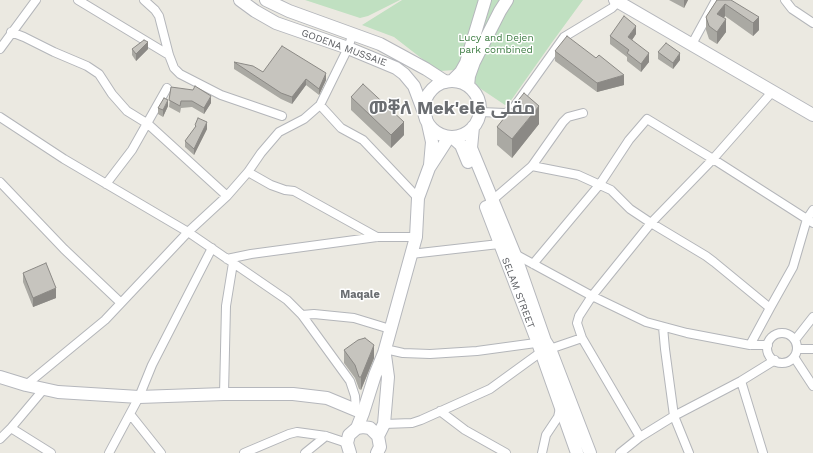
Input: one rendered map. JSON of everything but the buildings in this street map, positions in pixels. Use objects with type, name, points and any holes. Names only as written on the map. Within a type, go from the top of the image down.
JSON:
[{"type":"street","points":[[0,49],[11,32],[36,0]]},
{"type":"street","points":[[78,0],[169,55]]},
{"type":"street","points":[[144,0],[159,16],[169,55],[174,68],[180,74],[212,91],[282,116]]},
{"type":"street","name":"GODENA MUSSAIE","points":[[240,0],[276,23],[348,48],[396,68],[404,74],[414,86],[427,120]]},
{"type":"street","name":"GODENA MUSSAIE","points":[[266,0],[289,11],[353,33],[388,48],[449,81]]},
{"type":"street","points":[[357,428],[360,411],[385,351],[416,237],[418,198],[429,168],[432,142],[424,106],[428,95],[436,86],[449,81],[461,72],[466,64],[485,0]]},
{"type":"street","points":[[468,86],[469,76],[474,62],[507,0]]},
{"type":"street","points":[[692,44],[716,0]]},
{"type":"street","points":[[785,0],[792,10],[813,23]]},
{"type":"street","points":[[480,112],[505,113],[512,110],[564,37],[612,8],[618,1],[813,115]]},
{"type":"street","points":[[11,32],[87,66],[99,74],[112,94],[127,111],[148,124],[227,196]]},
{"type":"street","points":[[26,386],[105,320],[188,232],[227,196],[279,132],[304,119],[320,105],[348,48],[353,33]]},
{"type":"street","points":[[412,254],[503,240],[471,148],[473,127],[480,112],[478,100],[473,90],[468,86],[463,83],[449,81]]},
{"type":"street","points":[[106,184],[132,150],[167,88]]},
{"type":"street","points":[[640,437],[582,338],[577,323],[579,316],[592,296],[651,224],[714,159],[772,92]]},
{"type":"street","points":[[320,105],[341,128],[363,140],[418,198]]},
{"type":"street","points":[[489,203],[532,166],[568,117],[583,113]]},
{"type":"street","points":[[0,116],[64,159],[188,232],[287,300],[302,315],[350,381],[360,411]]},
{"type":"street","points":[[533,264],[600,184],[647,118],[810,221]]},
{"type":"street","points":[[427,120],[436,132],[451,137],[461,145],[489,203]]},
{"type":"street","points":[[429,168],[451,137],[463,134],[473,127]]},
{"type":"street","points":[[532,166],[578,175],[611,190],[630,209],[651,224],[706,256],[770,308]]},
{"type":"street","points":[[248,172],[285,190],[294,191],[377,237]]},
{"type":"street","points":[[0,182],[64,249],[121,303]]},
{"type":"street","points":[[750,345],[792,267],[813,210]]},
{"type":"street","points":[[230,261],[251,254],[377,237],[416,237]]},
{"type":"street","name":"SELAM STREET","points":[[503,240],[515,255],[561,406],[577,453]]},
{"type":"street","name":"SELAM STREET","points":[[503,240],[544,347],[590,453]]},
{"type":"street","points":[[109,453],[130,414],[152,365],[212,248]]},
{"type":"street","points":[[515,255],[592,296],[646,322],[687,333],[750,345],[768,345]]},
{"type":"street","points":[[224,394],[226,306],[230,261]]},
{"type":"street","points":[[302,315],[314,314],[354,318],[390,329]]},
{"type":"street","points":[[813,317],[795,340],[795,353],[813,386]]},
{"type":"street","points":[[663,327],[674,416],[689,453]]},
{"type":"street","points":[[795,340],[789,335],[782,333],[774,336],[768,345],[769,354],[774,360],[785,362],[790,360],[795,353],[813,349]]},
{"type":"street","points":[[385,351],[430,354],[544,347],[582,338]]},
{"type":"street","points":[[384,424],[412,423],[490,389],[544,347]]},
{"type":"street","points":[[378,436],[384,424],[388,377],[385,351]]},
{"type":"street","points":[[620,453],[640,437],[674,416],[741,381],[774,360]]},
{"type":"street","points":[[0,377],[26,386],[58,392],[139,396],[293,394],[327,398],[360,411]]},
{"type":"street","points":[[741,381],[763,453]]},
{"type":"street","points":[[0,439],[43,390]]},
{"type":"street","points":[[542,453],[546,435],[558,417],[561,406]]},
{"type":"street","points":[[440,411],[465,430],[506,453]]},
{"type":"street","points":[[130,414],[161,453]]},
{"type":"street","points":[[244,453],[289,434],[303,432],[326,436],[348,448],[349,435],[357,428],[363,427],[370,428],[378,436],[380,447],[378,453]]},
{"type":"street","points":[[11,428],[51,453]]},
{"type":"street","points":[[305,453],[326,436]]},
{"type":"green space","points":[[305,0],[400,0],[368,16],[360,18]]},
{"type":"green space","name":"Lucy and Dejen park combined","points":[[402,0],[583,0],[512,99],[505,105],[478,87],[474,81],[455,70],[440,71],[394,37],[362,25]]},
{"type":"district","name":"መቐለ Mek'elē مقلى","points":[[452,109]]},
{"type":"district","name":"Maqale","points":[[360,295]]}]
